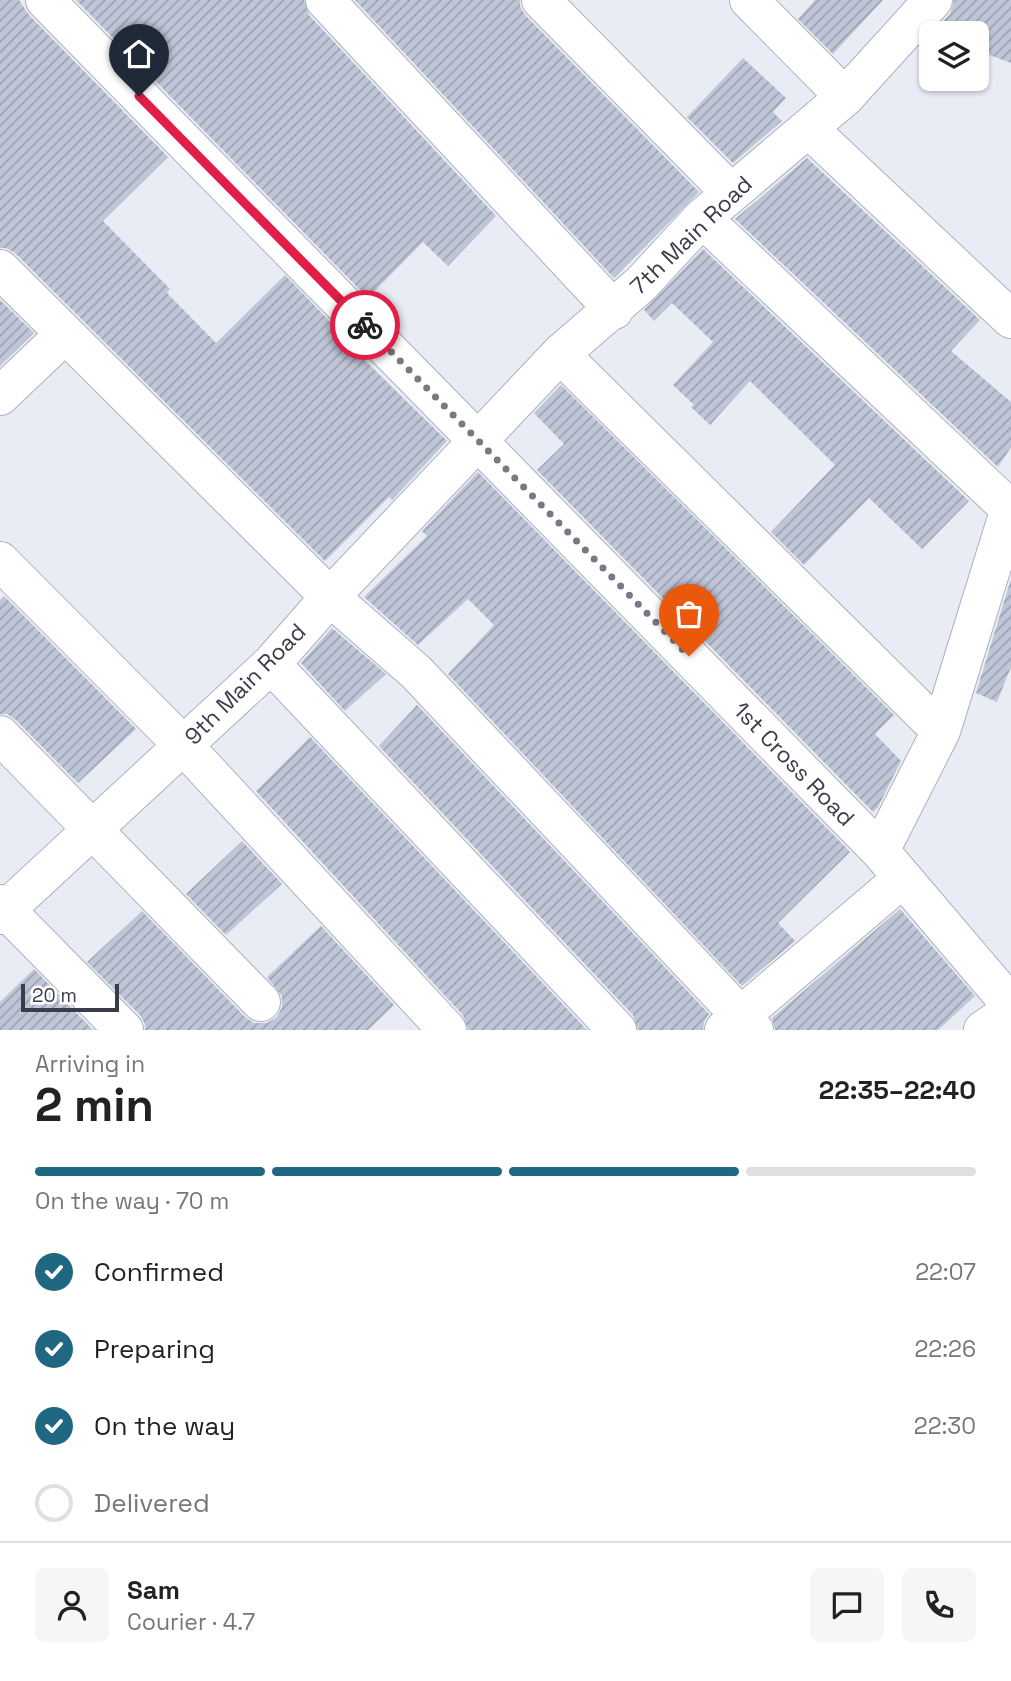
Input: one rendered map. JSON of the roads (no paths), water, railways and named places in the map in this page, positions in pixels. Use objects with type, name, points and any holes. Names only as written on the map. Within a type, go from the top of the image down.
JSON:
[{"type":"street","name":"1st Cross Road","points":[[45,0],[891,865],[1011,1005]]},
{"type":"street","points":[[325,0],[614,310]]},
{"type":"street","points":[[541,0],[730,192]]},
{"type":"street","points":[[749,0],[845,97]]},
{"type":"street","name":"7th Main Road","points":[[479,441],[560,354],[614,310],[702,218],[845,97],[933,0]]},
{"type":"street","points":[[809,129],[1011,319]]},
{"type":"street","points":[[0,269],[330,597],[416,671],[740,1025],[891,865],[942,731],[1008,527],[702,218]]},
{"type":"street","points":[[0,396],[64,334]]},
{"type":"street","points":[[560,354],[942,731]]},
{"type":"street","name":"9th Main Road","points":[[2,910],[271,664],[330,597],[479,441]]},
{"type":"street","points":[[0,561],[183,746],[447,1030]]},
{"type":"street","points":[[271,664],[617,1030]]},
{"type":"street","points":[[0,735],[261,1002]]},
{"type":"street","points":[[2,910],[124,1030]]},
{"type":"street","points":[[983,1030],[1011,1011]]}]
